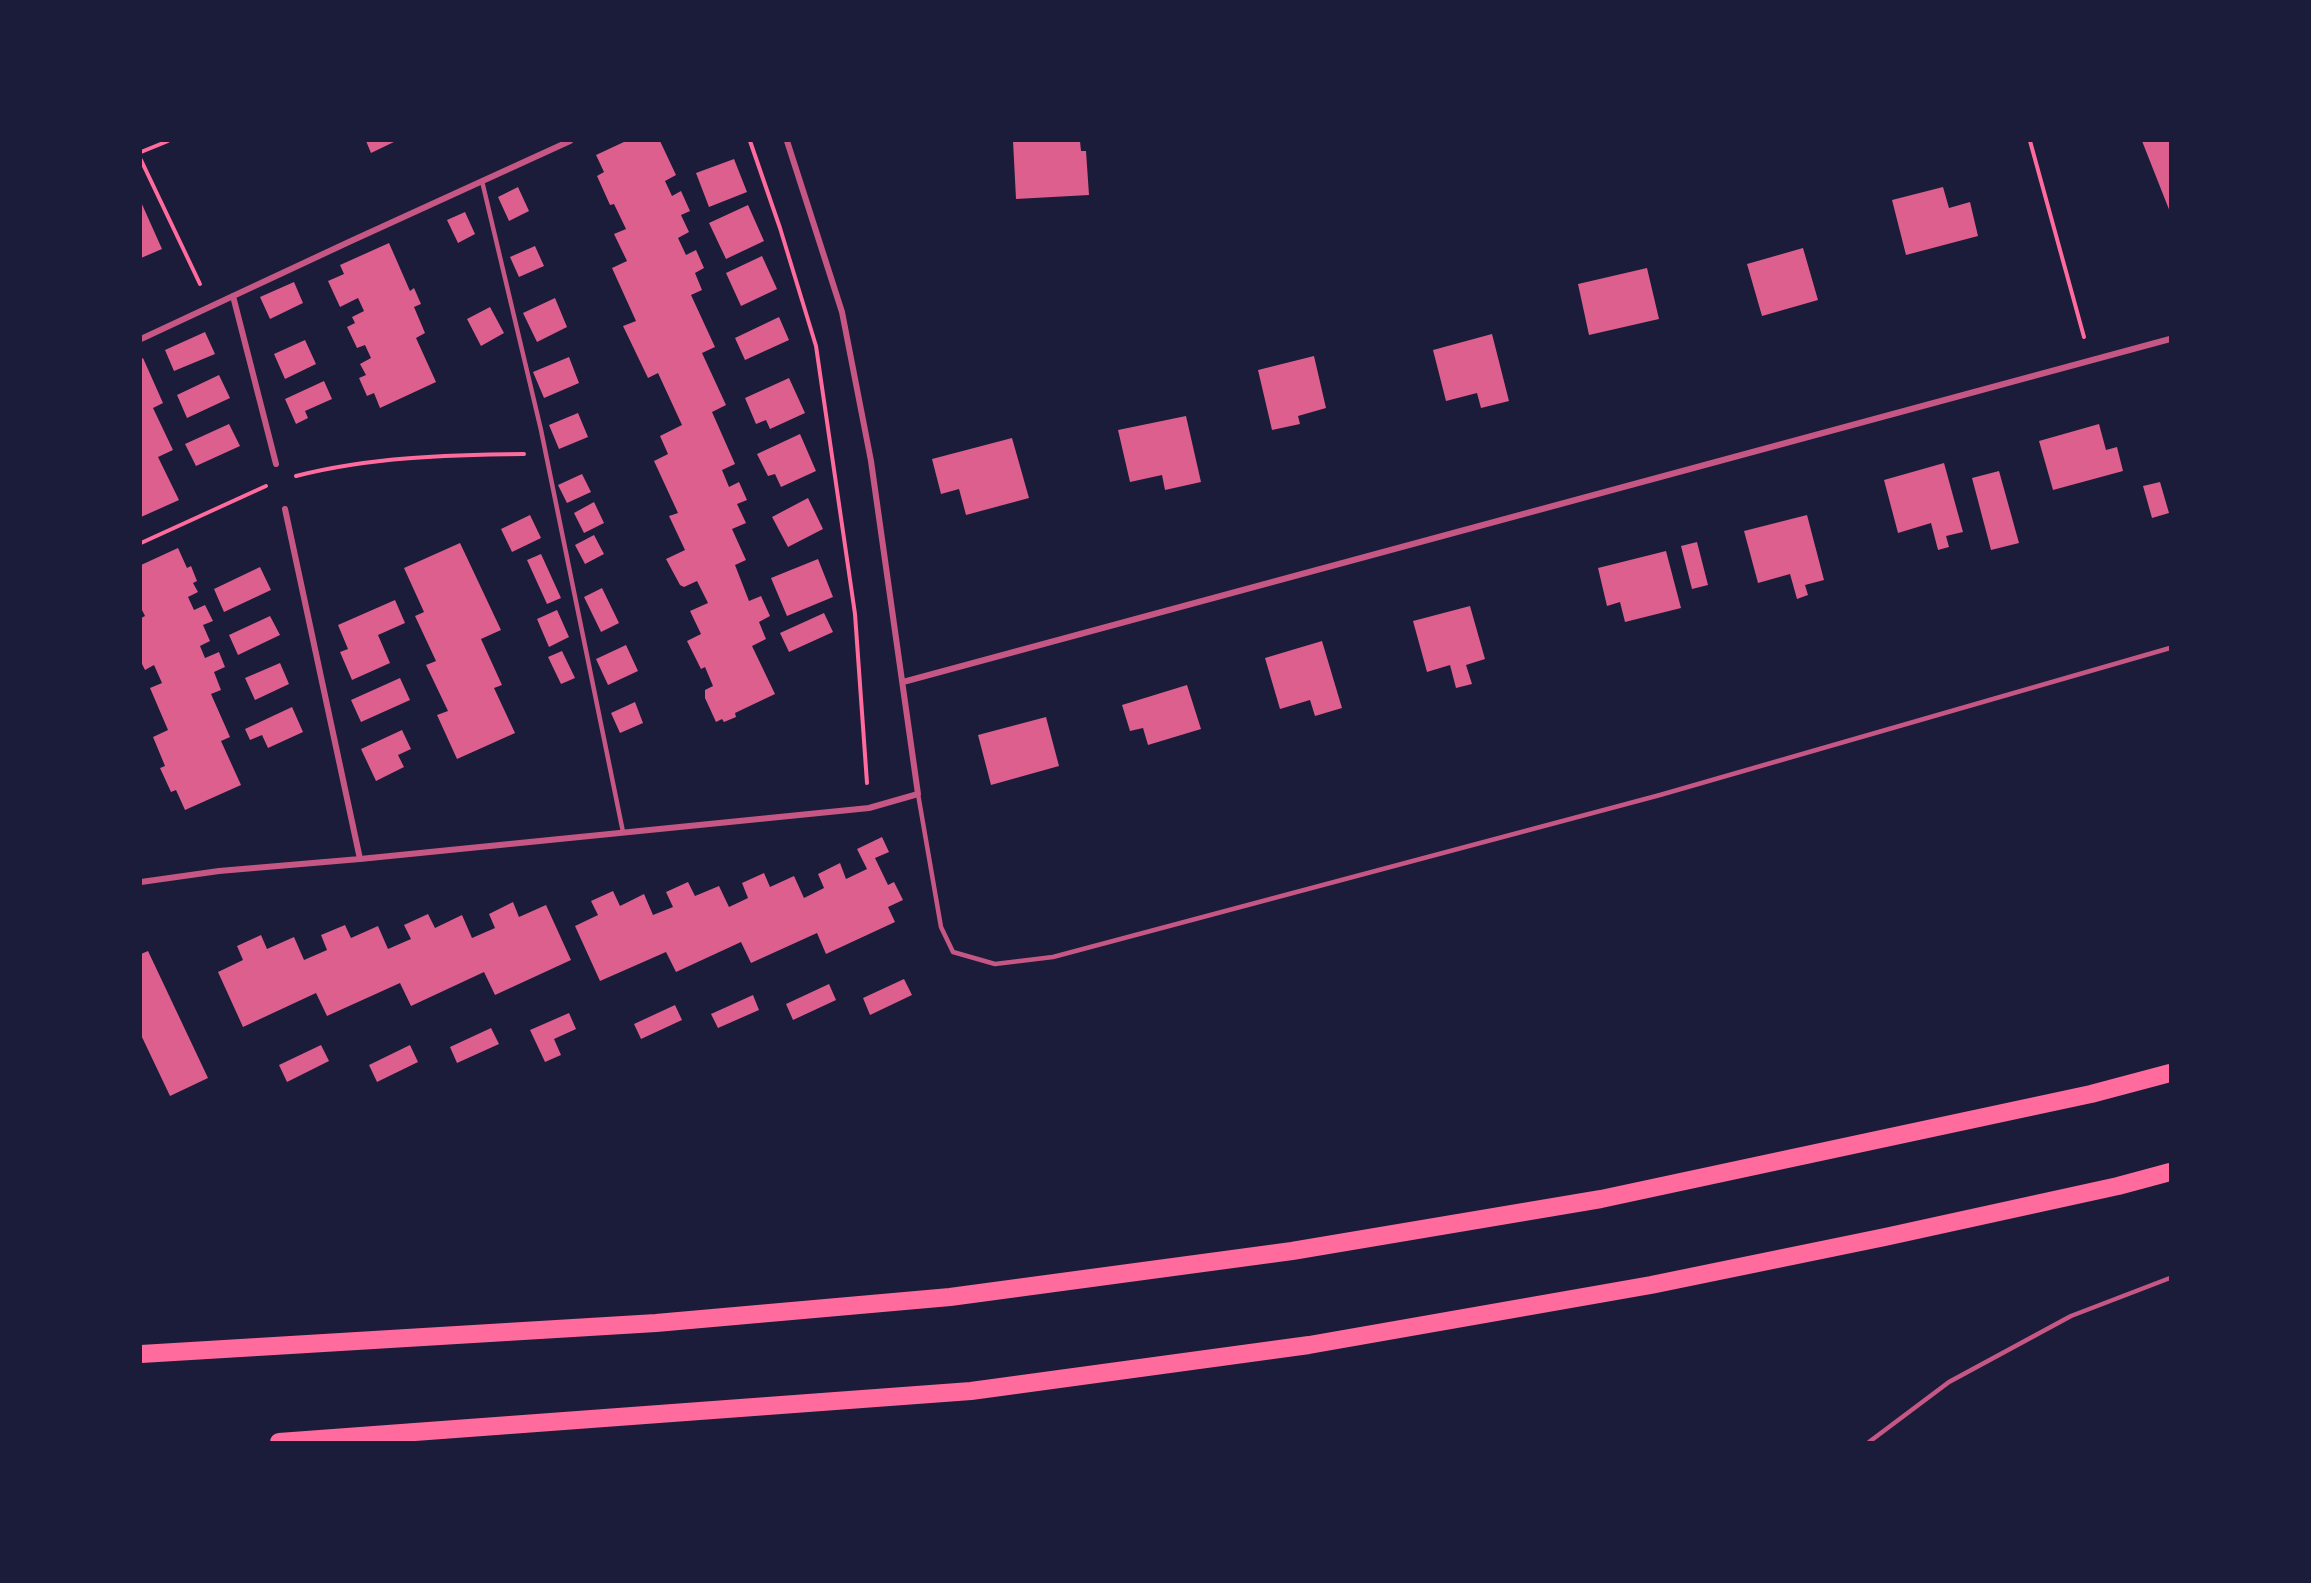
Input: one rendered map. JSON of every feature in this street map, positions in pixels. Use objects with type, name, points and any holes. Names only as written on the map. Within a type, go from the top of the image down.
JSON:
[{"type":"highway","points":[[141,1354],[656,1323],[926,1299],[1292,1251],[1601,1199],[2091,1094],[2170,1073]]},
{"type":"highway","points":[[279,1442],[971,1391],[1309,1345],[1650,1285],[1885,1237],[2118,1186],[2170,1172]]},
{"type":"street","points":[[141,339],[570,141]]},
{"type":"street","points":[[141,882],[219,871],[869,808],[918,794],[868,443],[842,312],[787,141]]},
{"type":"street","points":[[233,296],[276,464]]},
{"type":"street","points":[[903,682],[2170,339]]},
{"type":"street","points":[[285,509],[360,859]]},
{"type":"lane","points":[[482,181],[546,453],[623,832]]},
{"type":"lane","points":[[918,794],[941,927],[953,952],[995,964],[1053,957],[1660,795],[2170,648]]},
{"type":"lane","points":[[1869,1442],[1948,1382],[2071,1316],[2170,1278]]},
{"type":"path","points":[[141,152],[168,141]]},
{"type":"path","points":[[750,141],[780,228],[816,346],[855,614],[869,808]]},
{"type":"path","points":[[2030,141],[2091,360]]},
{"type":"path","points":[[141,160],[210,306]]},
{"type":"path","points":[[288,478],[329,467],[433,455],[546,453]]},
{"type":"path","points":[[141,543],[268,485]]},
{"type":"building","points":[[366,141],[396,141],[371,153]]},
{"type":"building","points":[[626,141],[660,141],[676,175],[665,181],[672,196],[681,191],[690,211],[681,215],[689,232],[678,238],[686,255],[696,250],[704,268],[695,273],[702,290],[691,295],[715,347],[702,353],[726,405],[712,412],[735,464],[722,470],[729,487],[739,482],[747,500],[737,504],[746,523],[732,529],[746,560],[735,565],[749,601],[761,596],[770,616],[759,622],[766,639],[752,646],[775,694],[735,713],[736,717],[724,722],[722,719],[716,722],[705,698],[705,690],[713,686],[705,667],[701,669],[687,641],[701,634],[690,611],[708,603],[697,581],[684,587],[680,585],[666,559],[685,550],[669,516],[678,513],[654,461],[668,454],[660,436],[682,425],[658,373],[648,378],[623,326],[636,321],[612,268],[627,261],[614,234],[626,229],[614,204],[610,205],[597,176],[604,172],[596,155]]},
{"type":"building","points":[[1013,141],[1080,141],[1081,151],[1086,151],[1089,195],[1016,199]]},
{"type":"building","points":[[2142,141],[2170,141],[2170,212]]},
{"type":"building","points":[[734,159],[747,192],[709,207],[696,173]]},
{"type":"building","points":[[518,187],[529,211],[509,221],[498,197]]},
{"type":"building","points":[[1943,187],[1949,208],[1970,202],[1978,236],[1906,255],[1892,200]]},
{"type":"building","points":[[141,202],[162,249],[141,258]]},
{"type":"building","points":[[748,205],[764,241],[726,259],[709,223]]},
{"type":"building","points":[[465,212],[475,234],[458,243],[447,220]]},
{"type":"building","points":[[389,243],[410,291],[414,288],[421,304],[414,307],[425,333],[416,338],[436,382],[380,408],[374,393],[367,396],[359,378],[366,375],[360,364],[371,358],[365,345],[357,348],[347,327],[355,323],[352,317],[364,311],[358,298],[340,307],[328,281],[344,274],[340,265]]},
{"type":"building","points":[[535,246],[544,266],[519,277],[510,257]]},
{"type":"building","points":[[1803,248],[1818,300],[1762,316],[1747,264]]},
{"type":"building","points":[[762,256],[777,289],[741,306],[726,273]]},
{"type":"building","points":[[1647,268],[1659,319],[1589,335],[1578,284]]},
{"type":"building","points":[[294,282],[303,303],[270,319],[260,297]]},
{"type":"building","points":[[555,298],[567,327],[537,342],[523,313]]},
{"type":"building","points":[[490,307],[504,333],[481,346],[467,319]]},
{"type":"building","points":[[779,317],[789,340],[745,360],[735,338]]},
{"type":"building","points":[[205,332],[215,354],[174,371],[165,350]]},
{"type":"building","points":[[1492,334],[1509,401],[1481,408],[1477,393],[1446,401],[1433,350]]},
{"type":"building","points":[[305,340],[316,364],[285,379],[274,354]]},
{"type":"building","points":[[1314,356],[1326,408],[1298,416],[1300,424],[1272,430],[1258,370]]},
{"type":"building","points":[[569,357],[579,383],[544,398],[533,372]]},
{"type":"building","points":[[143,358],[163,403],[153,408],[173,450],[158,457],[179,500],[141,517],[141,359]]},
{"type":"building","points":[[219,375],[230,398],[187,418],[177,395]]},
{"type":"building","points":[[789,378],[805,413],[770,429],[766,420],[756,424],[745,398]]},
{"type":"building","points":[[324,381],[332,399],[305,411],[308,418],[296,424],[285,399]]},
{"type":"building","points":[[578,413],[588,437],[559,449],[549,425]]},
{"type":"building","points":[[1186,416],[1201,482],[1165,490],[1162,475],[1130,482],[1118,430]]},
{"type":"building","points":[[229,424],[240,446],[196,466],[185,444]]},
{"type":"building","points":[[2099,424],[2106,450],[2117,447],[2123,471],[2053,490],[2039,441]]},
{"type":"building","points":[[800,434],[816,471],[781,487],[775,474],[768,476],[757,454]]},
{"type":"building","points":[[1012,438],[1029,498],[966,515],[959,489],[941,494],[932,459]]},
{"type":"building","points":[[1944,463],[1963,532],[1946,536],[1949,547],[1938,550],[1931,523],[1898,533],[1884,480]]},
{"type":"building","points":[[1999,471],[2019,543],[1991,550],[1972,478]]},
{"type":"building","points":[[582,474],[591,492],[567,503],[558,485]]},
{"type":"building","points":[[2160,482],[2169,513],[2152,518],[2143,486]]},
{"type":"building","points":[[808,498],[823,529],[788,547],[772,517]]},
{"type":"building","points":[[594,502],[604,523],[584,533],[574,513]]},
{"type":"building","points":[[530,515],[541,538],[512,552],[501,529]]},
{"type":"building","points":[[1807,515],[1824,580],[1805,585],[1808,595],[1797,599],[1790,574],[1758,583],[1744,531]]},
{"type":"building","points":[[594,535],[604,554],[585,564],[575,545]]},
{"type":"building","points":[[1697,542],[1708,585],[1692,589],[1681,546]]},
{"type":"building","points":[[460,543],[501,630],[481,639],[502,685],[494,688],[515,733],[457,759],[437,715],[448,711],[426,665],[436,661],[415,616],[424,612],[404,568]]},
{"type":"building","points":[[178,548],[187,568],[191,566],[197,581],[193,583],[198,592],[188,597],[194,610],[205,605],[213,621],[203,625],[210,641],[200,646],[205,658],[219,652],[225,667],[214,672],[221,690],[211,694],[230,737],[221,741],[241,785],[185,810],[176,790],[171,792],[160,768],[165,766],[153,737],[168,730],[150,688],[162,683],[154,665],[145,670],[141,662],[141,618],[145,616],[141,608],[141,565]]},
{"type":"building","points":[[1666,551],[1681,608],[1625,622],[1620,602],[1607,606],[1598,568]]},
{"type":"building","points":[[541,554],[561,598],[547,604],[527,560]]},
{"type":"building","points":[[818,559],[833,597],[787,616],[771,578]]},
{"type":"building","points":[[260,567],[271,590],[224,612],[214,589]]},
{"type":"building","points":[[602,588],[619,623],[601,632],[584,597]]},
{"type":"building","points":[[395,600],[405,623],[378,635],[390,663],[352,680],[340,652],[348,649],[338,625]]},
{"type":"building","points":[[1470,606],[1485,659],[1466,665],[1472,684],[1456,688],[1450,665],[1427,672],[1413,621]]},
{"type":"building","points":[[557,610],[569,637],[549,647],[537,619]]},
{"type":"building","points":[[824,613],[833,632],[789,652],[780,633]]},
{"type":"building","points":[[270,616],[280,635],[238,655],[229,635]]},
{"type":"building","points":[[1322,641],[1342,708],[1315,716],[1310,700],[1280,709],[1265,658]]},
{"type":"building","points":[[626,645],[638,671],[608,685],[596,659]]},
{"type":"building","points":[[562,651],[575,678],[561,684],[548,657]]},
{"type":"building","points":[[280,663],[289,684],[255,700],[245,678]]},
{"type":"building","points":[[400,678],[410,700],[361,722],[351,700]]},
{"type":"building","points":[[1187,685],[1201,729],[1148,745],[1143,728],[1130,731],[1122,705]]},
{"type":"building","points":[[635,702],[643,723],[620,733],[611,713]]},
{"type":"building","points":[[292,707],[303,732],[268,748],[262,735],[250,740],[245,729]]},
{"type":"building","points":[[1046,717],[1059,766],[991,785],[978,735]]},
{"type":"building","points":[[402,730],[411,749],[398,755],[404,767],[376,781],[361,749]]},
{"type":"building","points":[[882,837],[889,852],[875,858],[888,885],[894,882],[903,900],[888,907],[895,922],[826,954],[817,933],[751,963],[741,942],[676,972],[666,952],[600,981],[575,926],[598,915],[591,901],[613,891],[620,906],[644,894],[653,915],[673,907],[666,892],[688,882],[695,896],[719,886],[729,907],[748,898],[742,883],[764,873],[770,887],[794,876],[804,898],[824,888],[818,874],[840,863],[846,879],[867,869],[857,849]]},
{"type":"building","points":[[513,902],[519,917],[546,905],[571,960],[495,995],[484,972],[411,1006],[400,983],[327,1016],[316,993],[243,1027],[218,972],[243,960],[237,946],[261,935],[267,949],[294,937],[304,960],[327,950],[321,935],[345,925],[351,938],[378,926],[388,949],[411,939],[404,925],[428,914],[435,928],[462,915],[472,938],[495,928],[489,914]]},
{"type":"building","points":[[148,951],[208,1078],[170,1096],[141,1035],[141,954]]},
{"type":"building","points":[[904,979],[912,995],[870,1015],[863,998]]},
{"type":"building","points":[[829,984],[836,1000],[793,1020],[786,1004]]},
{"type":"building","points":[[753,995],[759,1010],[718,1028],[711,1014]]},
{"type":"building","points":[[675,1005],[682,1020],[641,1039],[634,1024]]},
{"type":"building","points":[[569,1013],[576,1029],[554,1039],[561,1055],[545,1062],[530,1030]]},
{"type":"building","points":[[491,1028],[499,1044],[457,1063],[450,1047]]},
{"type":"building","points":[[321,1045],[329,1061],[287,1082],[279,1065]]},
{"type":"building","points":[[410,1045],[418,1062],[377,1082],[369,1065]]}]
